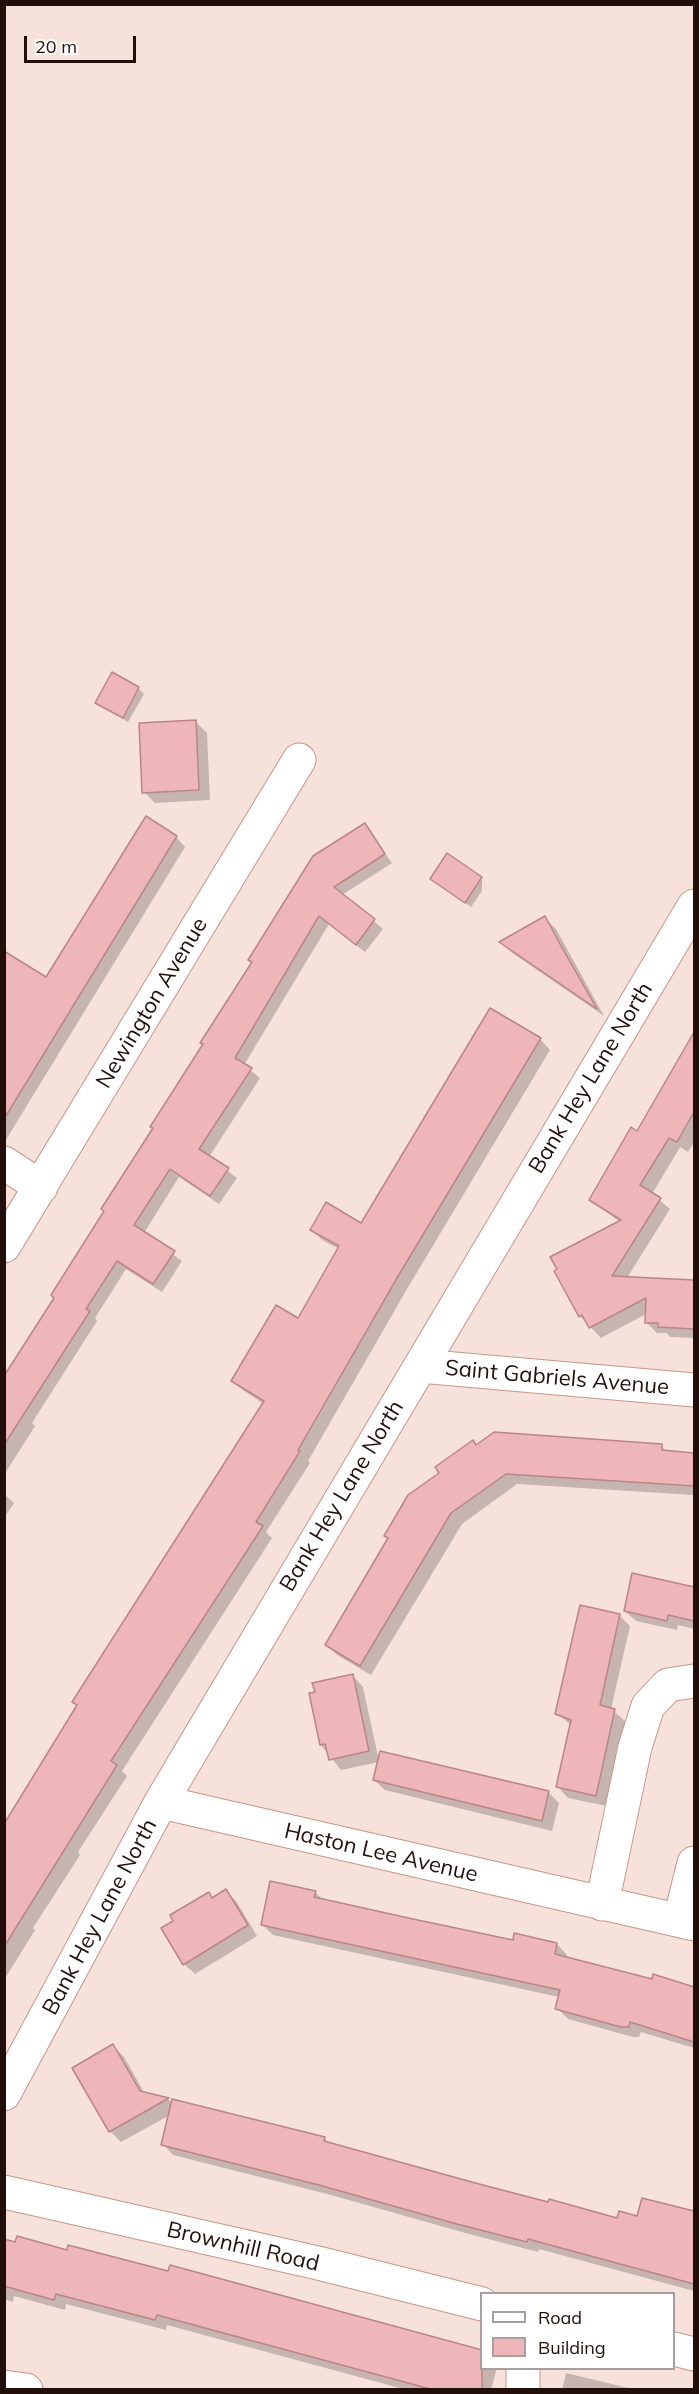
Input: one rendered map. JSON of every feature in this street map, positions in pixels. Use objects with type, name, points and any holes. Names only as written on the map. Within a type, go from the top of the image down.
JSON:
[{"type":"street","name":"Newington Avenue","points":[[4,1246],[299,760]]},
{"type":"street","name":"Bank Hey Lane North","points":[[4,2094],[161,1802],[694,906]]},
{"type":"street","points":[[4,1163],[41,1187]]},
{"type":"street","name":"Saint Gabriels Avenue","points":[[420,1366],[694,1390]]},
{"type":"street","points":[[602,1904],[635,1747],[648,1706],[668,1685],[694,1682]]},
{"type":"street","name":"Haston Lee Avenue","points":[[161,1802],[687,1922],[694,1863]]},
{"type":"street","name":"Brownhill Road","points":[[4,2192],[318,2263],[480,2304]]},
{"type":"street","points":[[675,2349],[694,2354]]},
{"type":"street","points":[[523,2370],[523,2390]]},
{"type":"street","points":[[4,2387],[26,2390]]},
{"type":"building","points":[[112,672],[139,687],[123,718],[95,703]]},
{"type":"building","points":[[196,720],[199,790],[142,793],[139,723]]},
{"type":"building","points":[[146,816],[177,836],[4,1119],[4,951],[46,977]]},
{"type":"building","points":[[365,823],[385,854],[334,887],[375,919],[356,945],[319,916],[235,1058],[252,1068],[199,1149],[229,1168],[210,1196],[170,1169],[134,1225],[175,1251],[153,1284],[117,1261],[86,1309],[90,1311],[4,1445],[4,1376],[54,1298],[51,1295],[104,1211],[101,1209],[153,1128],[150,1127],[203,1044],[200,1043],[252,962],[248,960],[313,856]]},
{"type":"building","points":[[447,853],[482,877],[465,903],[430,879]]},
{"type":"building","points":[[545,916],[561,946],[597,1009],[499,942]]},
{"type":"building","points":[[490,1008],[541,1038],[397,1278],[298,1450],[300,1451],[256,1522],[263,1526],[111,1761],[117,1765],[4,1947],[4,1824],[77,1705],[72,1702],[264,1401],[231,1381],[276,1305],[298,1318],[339,1246],[310,1230],[326,1202],[361,1223]]},
{"type":"building","points":[[694,1032],[694,1112],[677,1142],[669,1138],[640,1185],[661,1198],[612,1276],[694,1280],[694,1329],[658,1327],[658,1323],[645,1323],[646,1298],[589,1328],[582,1315],[579,1317],[554,1271],[557,1269],[550,1257],[621,1220],[589,1200],[631,1127],[637,1131]]},
{"type":"building","points":[[494,1432],[662,1444],[662,1450],[694,1453],[694,1486],[506,1474],[451,1513],[360,1666],[325,1645],[388,1538],[384,1536],[408,1495],[439,1473],[435,1467],[473,1440],[476,1445]]},
{"type":"building","points":[[632,1573],[694,1587],[694,1621],[668,1615],[667,1621],[624,1611]]},
{"type":"building","points":[[580,1605],[620,1614],[600,1705],[615,1709],[596,1796],[556,1787],[571,1720],[555,1714]]},
{"type":"building","points":[[353,1674],[369,1751],[329,1760],[325,1744],[320,1745],[309,1693],[315,1692],[312,1683]]},
{"type":"building","points":[[380,1751],[549,1791],[542,1821],[373,1780]]},
{"type":"building","points":[[270,1881],[316,1891],[314,1897],[413,1919],[513,1940],[514,1933],[557,1943],[555,1954],[652,1979],[653,1974],[694,1987],[694,2042],[630,2022],[629,2027],[621,2027],[555,2009],[560,1990],[261,1925]]},
{"type":"building","points":[[226,1889],[248,1925],[183,1965],[161,1928],[173,1921],[170,1915],[209,1892],[212,1898]]},
{"type":"building","points":[[113,2044],[140,2091],[169,2098],[109,2132],[72,2068]]},
{"type":"building","points":[[172,2099],[325,2137],[324,2141],[479,2184],[548,2202],[549,2199],[617,2218],[619,2211],[637,2216],[642,2198],[694,2211],[694,2284],[161,2145]]},
{"type":"building","points":[[17,2236],[67,2250],[68,2245],[168,2271],[170,2265],[480,2349],[482,2390],[434,2390],[157,2315],[155,2320],[56,2294],[54,2300],[4,2286],[4,2239],[15,2242]]}]
